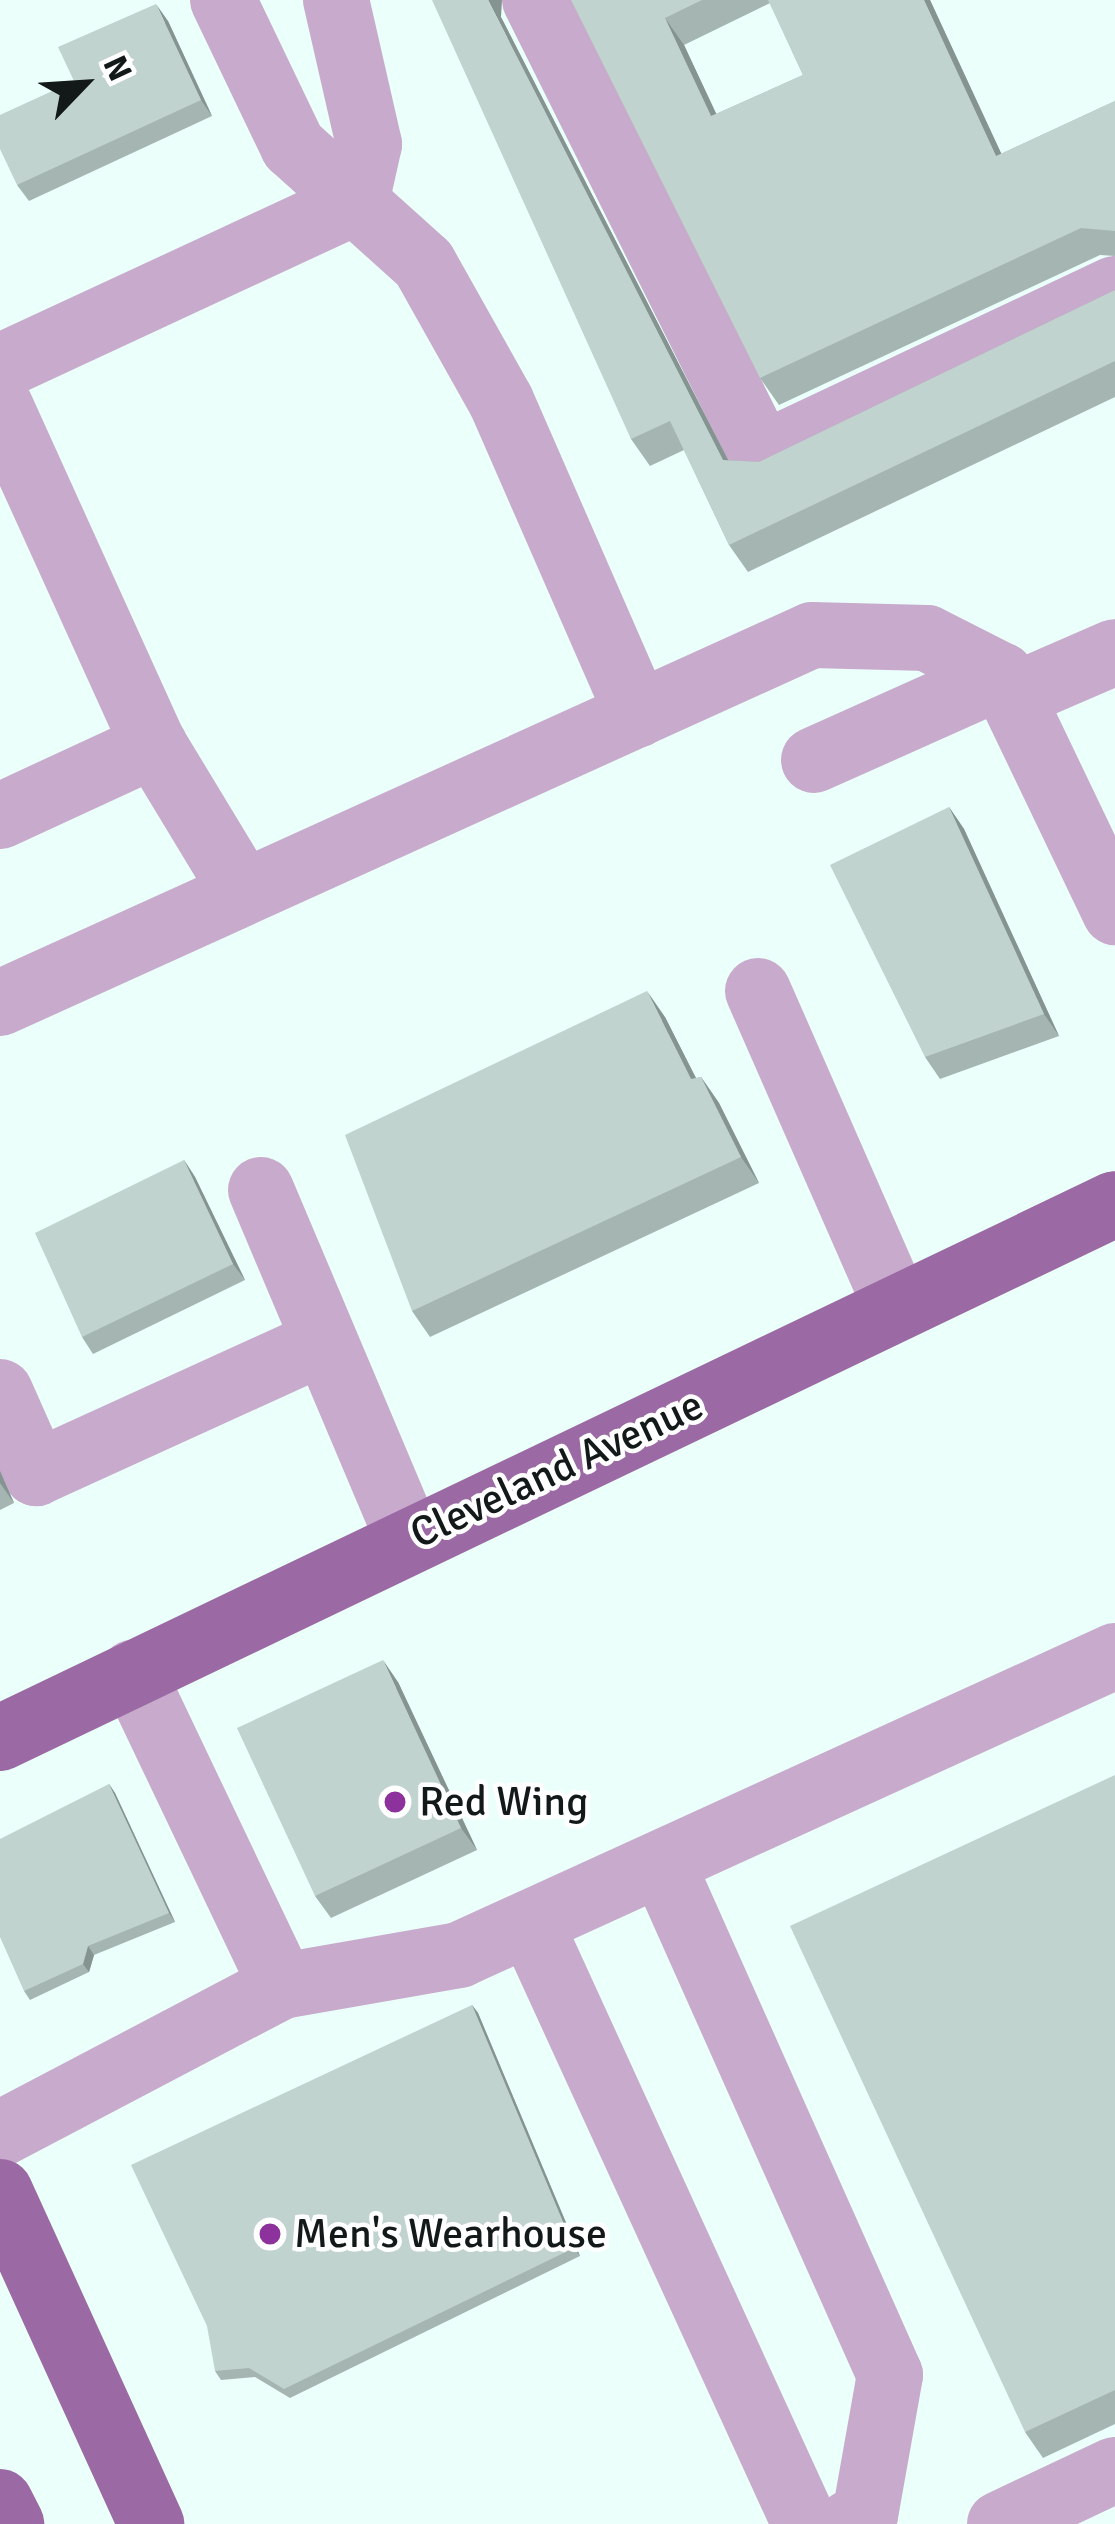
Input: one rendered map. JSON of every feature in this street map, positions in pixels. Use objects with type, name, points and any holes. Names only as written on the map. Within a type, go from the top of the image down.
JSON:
[{"type":"main road","name":"Cleveland Avenue","points":[[0,1738],[1115,1204]]},
{"type":"main road","points":[[0,2192],[151,2524]]},
{"type":"main road","points":[[0,2502],[11,2524]]},
{"type":"street","points":[[223,0],[292,146],[424,264],[501,401],[638,714]]},
{"type":"street","points":[[336,0],[369,144],[356,202]]},
{"type":"street","points":[[535,0],[762,455],[1115,289]]},
{"type":"street","points":[[0,367],[356,202]]},
{"type":"street","points":[[0,406],[154,745],[243,892]]},
{"type":"street","points":[[0,1003],[812,635],[927,638],[1006,687],[1115,912]]},
{"type":"street","points":[[814,760],[1006,687],[1115,652]]},
{"type":"street","points":[[0,816],[154,745]]},
{"type":"street","points":[[758,992],[897,1308]]},
{"type":"street","points":[[261,1190],[409,1541]]},
{"type":"street","points":[[0,1392],[36,1473],[324,1342]]},
{"type":"street","points":[[0,2134],[282,1986],[460,1955],[664,1868],[1115,1656]]},
{"type":"street","points":[[133,1673],[282,1986]]},
{"type":"street","points":[[664,1868],[890,2375],[852,2522]]},
{"type":"street","points":[[530,1923],[852,2522]]},
{"type":"street","points":[[1000,2524],[1115,2470]]},
{"type":"building","points":[[432,0],[488,0],[723,460],[759,462],[1115,290],[1115,361],[729,545],[670,421],[631,439]]},
{"type":"building","points":[[571,0],[702,0],[665,18],[711,116],[803,75],[768,0],[924,0],[996,156],[1115,101],[1115,231],[1081,228],[760,378]]},
{"type":"building","points":[[156,4],[201,100],[17,185],[0,149],[0,115],[74,81],[58,47]]},
{"type":"building","points":[[949,807],[1044,1014],[925,1057],[830,865]]},
{"type":"building","points":[[647,991],[691,1079],[701,1077],[741,1157],[412,1311],[345,1135]]},
{"type":"building","points":[[184,1160],[233,1264],[82,1337],[35,1233]]},
{"type":"building","points":[[383,1660],[461,1828],[315,1896],[237,1728]]},
{"type":"building","points":[[1115,1775],[1115,2390],[1025,2432],[790,1926]]},
{"type":"building","points":[[109,1784],[169,1913],[88,1946],[83,1964],[24,1991],[0,1937],[0,1839]]},
{"type":"building","points":[[472,2005],[574,2248],[284,2389],[249,2368],[215,2371],[207,2326],[131,2165]]},
{"type":"place","name":"Red Wing","points":[[395,1802]]},
{"type":"place","name":"Men's Wearhouse","points":[[270,2234]]}]
